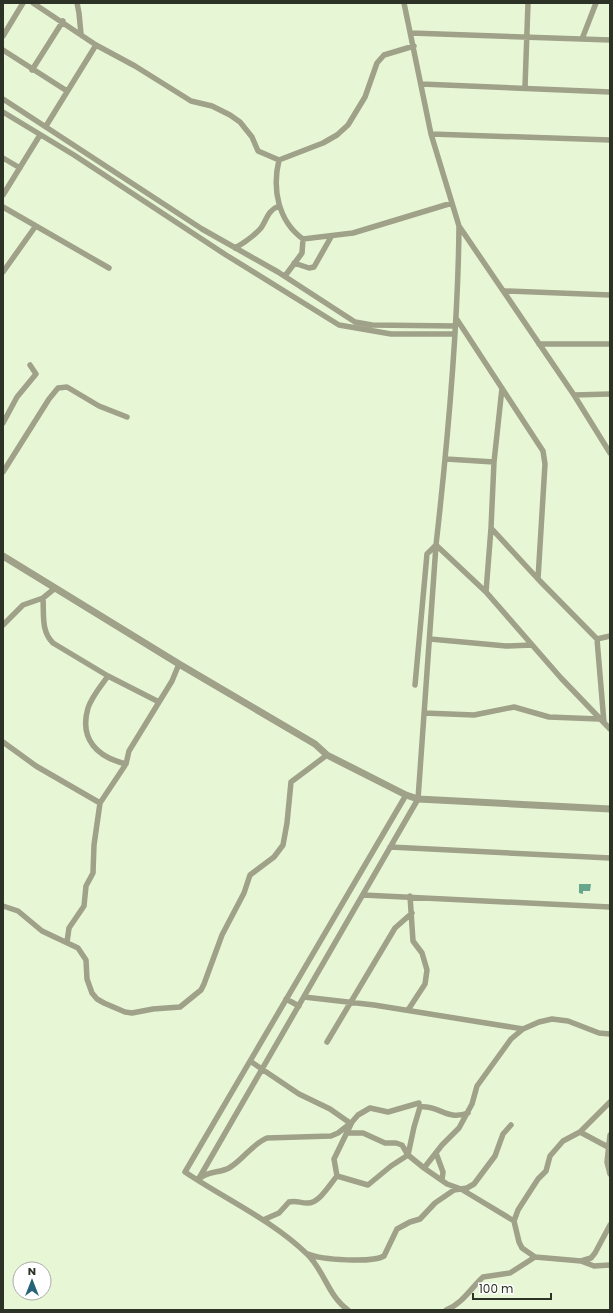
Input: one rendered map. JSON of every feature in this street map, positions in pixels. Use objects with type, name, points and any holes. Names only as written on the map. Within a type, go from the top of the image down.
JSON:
[{"type":"street","points":[[3,36],[23,3]]},
{"type":"street","points":[[33,3],[63,21],[96,45],[134,66],[191,101],[222,110],[240,122],[252,137],[258,151],[279,160],[323,143],[337,135],[348,126],[365,97],[377,63],[384,55],[414,46]]},
{"type":"street","points":[[77,3],[80,13],[80,34]]},
{"type":"street","points":[[404,3],[422,84],[431,134],[459,226],[505,291],[574,395],[610,453]]},
{"type":"street","points":[[525,87],[528,3]]},
{"type":"street","points":[[582,39],[596,3]]},
{"type":"street","points":[[32,70],[63,21]]},
{"type":"street","points":[[411,33],[610,40]]},
{"type":"street","points":[[46,126],[96,45]]},
{"type":"street","points":[[3,50],[67,92]]},
{"type":"street","points":[[422,84],[525,87],[610,92]]},
{"type":"street","points":[[3,99],[142,190],[235,248],[285,276],[355,322],[372,325],[455,326]]},
{"type":"street","points":[[3,112],[74,155],[226,254],[339,325],[391,334],[454,334]]},
{"type":"street","points":[[431,134],[610,140]]},
{"type":"street","points":[[3,195],[40,135]]},
{"type":"street","points":[[3,158],[20,168]]},
{"type":"street","points":[[279,160],[276,185],[279,206],[294,232],[303,239],[331,237],[354,233],[452,203]]},
{"type":"street","points":[[235,248],[259,230],[273,208],[279,206]]},
{"type":"street","points":[[3,207],[35,227],[109,268]]},
{"type":"street","points":[[198,1180],[418,799],[436,545],[446,459],[456,318],[459,226]]},
{"type":"street","points":[[3,272],[35,227]]},
{"type":"street","points":[[294,263],[309,268],[314,267],[331,237]]},
{"type":"street","points":[[285,276],[302,253],[303,239]]},
{"type":"street","points":[[505,291],[610,296]]},
{"type":"street","points":[[456,318],[543,451],[544,458],[538,579]]},
{"type":"street","points":[[539,344],[610,344]]},
{"type":"street","points":[[3,423],[17,398],[36,374],[30,365]]},
{"type":"street","points":[[3,472],[49,399],[58,388],[67,387],[99,406],[127,417]]},
{"type":"street","points":[[486,592],[494,462],[502,388]]},
{"type":"street","points":[[574,395],[610,394]]},
{"type":"street","points":[[446,459],[494,462]]},
{"type":"street","points":[[491,528],[538,579],[597,639],[602,721]]},
{"type":"street","points":[[436,545],[486,592],[532,645],[610,730]]},
{"type":"street","points":[[415,686],[427,554],[436,545]]},
{"type":"street","points":[[3,556],[54,589],[315,744],[327,755],[406,795],[418,799],[610,809]]},
{"type":"street","points":[[3,625],[23,604],[43,598],[54,589]]},
{"type":"street","points":[[43,598],[45,632],[48,638],[108,676],[159,702]]},
{"type":"street","points":[[597,639],[610,636]]},
{"type":"street","points":[[430,639],[506,646],[532,645]]},
{"type":"street","points":[[67,942],[69,928],[84,906],[86,886],[93,873],[94,845],[100,803],[126,764],[129,751],[172,681],[179,664]]},
{"type":"street","points":[[108,676],[88,707],[87,728],[90,744],[98,752],[112,760],[126,764]]},
{"type":"street","points":[[424,713],[474,715],[515,707],[549,717],[602,721]]},
{"type":"street","points":[[3,742],[36,766],[100,803]]},
{"type":"street","points":[[3,906],[18,911],[42,931],[78,948],[82,953],[87,966],[89,986],[97,999],[104,1003],[132,1013],[153,1009],[180,1007],[201,990],[222,936],[244,893],[250,875],[274,857],[283,845],[291,782],[327,755]]},
{"type":"street","points":[[348,1310],[334,1295],[308,1254],[263,1220],[185,1172],[406,795]]},
{"type":"street","points":[[390,848],[610,858]]},
{"type":"street","points":[[363,895],[410,896],[610,907]]},
{"type":"street","points":[[408,1010],[425,984],[427,970],[422,953],[413,941],[410,896]]},
{"type":"street","points":[[327,1042],[395,928],[412,913]]},
{"type":"street","points":[[304,997],[374,1005],[523,1029]]},
{"type":"street","points":[[286,999],[298,1006]]},
{"type":"street","points":[[424,1168],[459,1128],[474,1100],[477,1086],[511,1039],[523,1029],[539,1022],[552,1019],[568,1021],[599,1033],[610,1034]]},
{"type":"street","points":[[250,1061],[299,1094],[330,1109],[351,1123]]},
{"type":"street","points":[[610,1102],[580,1132],[563,1141],[550,1156],[546,1171],[538,1179],[516,1214],[514,1222],[522,1248],[535,1257],[581,1261],[594,1266],[610,1265]]},
{"type":"street","points":[[198,1180],[202,1176],[228,1169],[258,1142],[267,1138],[331,1136],[338,1133],[351,1123],[364,1110],[370,1108],[388,1112],[419,1103]]},
{"type":"street","points":[[337,1176],[368,1185],[408,1155],[420,1107],[433,1109],[451,1116],[468,1113]]},
{"type":"street","points":[[337,1176],[334,1159],[351,1123]]},
{"type":"street","points":[[346,1133],[363,1133],[385,1143],[396,1143],[405,1148],[408,1155],[424,1168],[447,1184],[467,1188],[480,1178],[495,1156],[503,1134],[510,1125]]},
{"type":"street","points":[[580,1132],[608,1147]]},
{"type":"street","points":[[610,1135],[608,1147],[608,1168],[610,1174]]},
{"type":"street","points":[[436,1153],[443,1172],[442,1180]]},
{"type":"street","points":[[429,1162],[440,1166]]},
{"type":"street","points":[[263,1220],[279,1213],[288,1202],[313,1202],[337,1176]]},
{"type":"street","points":[[308,1254],[331,1260],[381,1258],[387,1253],[397,1229],[410,1222],[420,1219],[435,1203],[454,1190],[461,1188],[514,1222]]},
{"type":"street","points":[[503,1215],[511,1216],[516,1214]]},
{"type":"street","points":[[581,1261],[591,1258],[610,1225]]},
{"type":"street","points":[[446,1310],[452,1308],[470,1292],[482,1278],[510,1273],[535,1257]]},
{"type":"shaded area","points":[[579,884],[591,884],[590,891],[583,891],[583,894],[579,893]]}]
